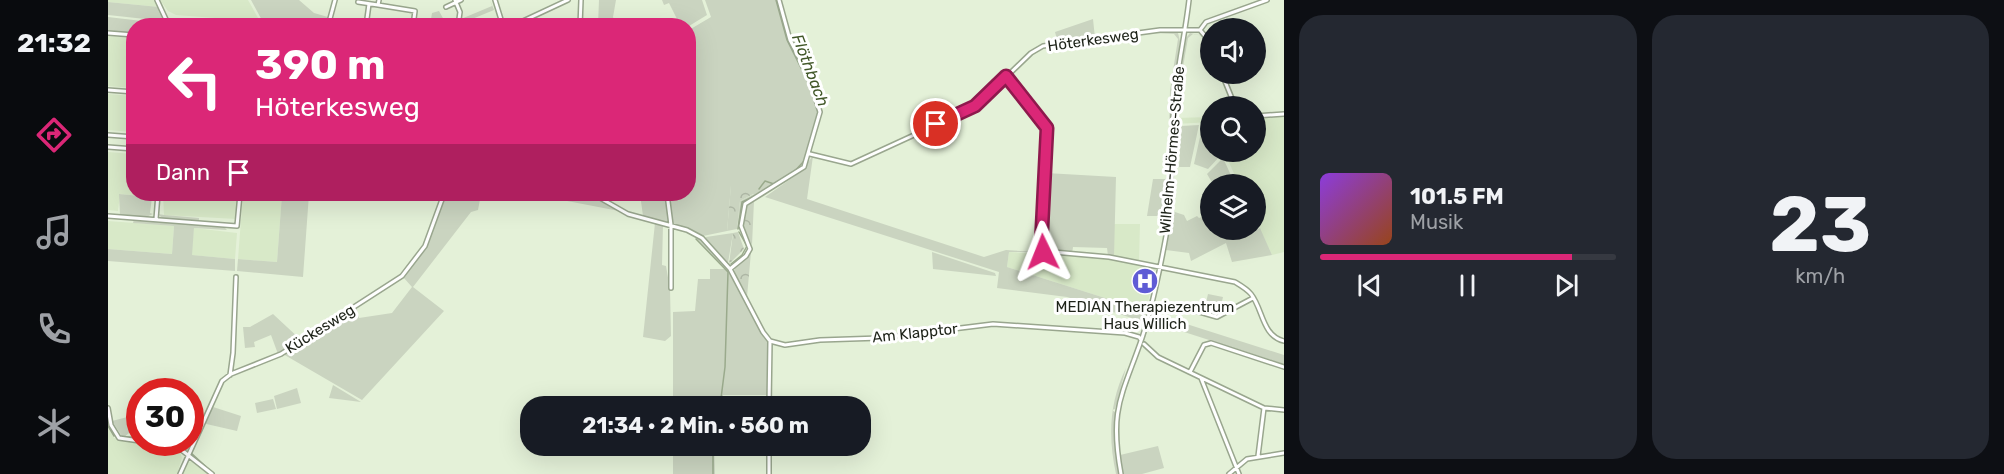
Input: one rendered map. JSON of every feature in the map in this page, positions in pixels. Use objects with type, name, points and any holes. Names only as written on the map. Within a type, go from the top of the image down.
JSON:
[{"type":"street","points":[[157,0],[165,18]]},
{"type":"street","points":[[330,18],[335,0]]},
{"type":"street","points":[[378,5],[379,0]]},
{"type":"street","points":[[446,7],[462,0]]},
{"type":"street","points":[[495,0],[501,18]]},
{"type":"street","points":[[527,18],[568,0]]},
{"type":"street","points":[[580,0],[580,18]]},
{"type":"street","points":[[730,269],[746,256],[750,249],[741,226],[745,204],[799,172],[810,154],[820,117],[819,106],[808,74],[790,40],[779,0]]},
{"type":"street","name":"Wilhelm-Hörmes-Straße","points":[[1121,474],[1116,444],[1117,410],[1121,390],[1142,342],[1159,267],[1170,199],[1177,76],[1189,0]]},
{"type":"street","points":[[1252,0],[1254,5]]},
{"type":"street","points":[[1217,18],[1267,0]]},
{"type":"street","points":[[456,1],[460,12],[459,18]]},
{"type":"street","points":[[358,2],[415,11],[414,18]]},
{"type":"street","points":[[367,18],[369,4]]},
{"type":"street","name":"Höterkesweg","points":[[810,154],[851,164],[975,106],[1032,52],[1043,46],[1153,31],[1200,30]]},
{"type":"street","points":[[108,33],[126,34]]},
{"type":"street","points":[[1006,76],[1047,128],[1042,251],[1106,257],[1235,282],[1253,298],[1269,331],[1274,337],[1284,341]]},
{"type":"street","points":[[108,90],[126,91]]},
{"type":"street","points":[[1266,115],[1284,114]]},
{"type":"street","points":[[108,135],[126,136]]},
{"type":"street","points":[[108,147],[126,148]]},
{"type":"street","points":[[156,219],[157,201]]},
{"type":"street","points":[[108,216],[237,226],[239,201]]},
{"type":"street","name":"Kückesweg","points":[[204,416],[220,383],[230,375],[281,354],[402,276],[424,246],[441,201]]},
{"type":"street","points":[[605,201],[628,214],[671,225],[700,236],[730,269],[770,341],[769,396]]},
{"type":"street","points":[[668,201],[671,225],[671,288]]},
{"type":"street","points":[[230,375],[236,277]]},
{"type":"street","points":[[1186,308],[1217,317],[1253,298]]},
{"type":"street","name":"Am Klapptor","points":[[770,341],[785,345],[820,340],[880,338],[993,324],[1125,333],[1139,337],[1142,342]]},
{"type":"street","points":[[1142,342],[1158,357],[1264,408],[1284,410]]},
{"type":"street","points":[[1190,372],[1207,343],[1284,367]]},
{"type":"street","points":[[1200,377],[1239,474]]},
{"type":"street","points":[[108,408],[110,424],[119,438],[126,439]]},
{"type":"street","points":[[1258,456],[1264,408]]},
{"type":"street","points":[[1229,474],[1247,459],[1284,453]]},
{"type":"street","name":"Kückesweg","points":[[180,474],[186,456]]},
{"type":"street","points":[[191,456],[212,474]]},
{"type":"street","points":[[769,456],[769,474]]},
{"type":"shaded area","points":[[108,0],[154,0],[159,7],[108,2]]},
{"type":"shaded area","points":[[160,0],[248,0],[258,18],[176,15],[168,11]]},
{"type":"shaded area","points":[[108,36],[126,37],[126,87],[108,86]]},
{"type":"shaded area","points":[[108,94],[126,95],[126,131],[108,130]]},
{"type":"shaded area","points":[[1284,116],[1284,252],[1272,255],[1265,240],[1266,174],[1234,174],[1229,162],[1266,162],[1266,117]]},
{"type":"shaded area","points":[[1200,117],[1200,123],[1176,124],[1176,118]]},
{"type":"shaded area","points":[[108,152],[126,153],[126,195],[120,194],[118,211],[108,210]]},
{"type":"shaded area","points":[[163,201],[237,201],[236,219],[164,215]]},
{"type":"shaded area","points":[[242,201],[281,201],[277,262],[238,259]]},
{"type":"shaded area","points":[[108,221],[174,226],[172,254],[108,249]]},
{"type":"shaded area","points":[[1114,224],[1140,224],[1139,261],[1114,257]]},
{"type":"shaded area","points":[[194,228],[237,233],[235,259],[191,255]]},
{"type":"shaded area","points":[[1009,252],[1103,258],[1156,267],[1146,311],[1007,267]]},
{"type":"shaded area","points":[[108,428],[114,438],[126,440],[126,456],[181,456],[182,458],[177,474],[108,474]]},
{"type":"shaded area","points":[[194,461],[208,474],[182,474],[187,462]]},
{"type":"green space","points":[[251,0],[299,0],[314,13],[328,17],[327,18],[261,18]]},
{"type":"green space","points":[[490,0],[497,17],[494,10],[475,18],[463,18],[492,6]]},
{"type":"green space","points":[[599,0],[616,0],[613,18],[598,18]]},
{"type":"green space","points":[[662,0],[702,0],[707,15],[696,22],[696,18],[676,18],[669,3],[664,5]]},
{"type":"green space","points":[[705,0],[778,0],[789,40],[813,89],[820,116],[803,166],[743,203],[739,229],[737,229],[740,201],[754,194],[731,186],[727,231],[703,236],[673,224],[669,201],[696,201],[696,26],[711,17]]},
{"type":"green space","points":[[108,2],[159,7],[163,18],[136,18],[108,15]]},
{"type":"green space","points":[[439,11],[443,18],[431,18],[432,13]]},
{"type":"green space","points":[[108,17],[126,19],[126,32],[108,31]]},
{"type":"green space","points":[[1093,19],[1095,38],[1058,43],[1055,32]]},
{"type":"green space","points":[[1153,33],[1178,33],[1180,41],[1169,173],[1164,216],[1147,216],[1153,179],[1168,179],[1170,90],[1178,39],[1174,34]]},
{"type":"green space","points":[[1190,33],[1200,35],[1193,34],[1188,38],[1177,102],[1174,180],[1175,110],[1186,38]]},
{"type":"green space","points":[[1199,125],[1190,167],[1179,167],[1181,126]]},
{"type":"green space","points":[[1200,137],[1200,162],[1214,162],[1208,169],[1194,164]]},
{"type":"green space","points":[[813,156],[807,199],[984,257],[1006,250],[1038,252],[1009,252],[1007,267],[1146,311],[1144,322],[1067,297],[997,288],[999,272],[765,197],[799,173]]},
{"type":"green space","points":[[1219,162],[1225,162],[1230,174],[1207,174]]},
{"type":"green space","points":[[1046,173],[1116,177],[1114,257],[1108,256],[1107,248],[1073,247],[1072,254],[1042,250]]},
{"type":"green space","points":[[731,185],[755,193],[740,201],[737,229],[727,231]]},
{"type":"green space","points":[[119,194],[126,195],[126,201],[152,201],[150,213],[153,214],[146,217],[120,215]]},
{"type":"green space","points":[[281,201],[308,201],[303,277],[237,271],[238,259],[277,262]]},
{"type":"green space","points":[[443,201],[480,201],[478,210],[471,212],[413,287],[444,311],[362,400],[283,354],[356,307],[359,318],[392,313],[412,287],[403,277],[427,243]]},
{"type":"green space","points":[[567,201],[603,201],[619,211]]},
{"type":"green space","points":[[641,201],[666,201],[669,221],[667,223],[643,216]]},
{"type":"green space","points":[[754,201],[752,245],[742,225],[747,206]]},
{"type":"green space","points":[[1172,211],[1184,215],[1187,221],[1197,216],[1200,218],[1200,240],[1265,240],[1272,255],[1232,262],[1226,243],[1191,261],[1189,253],[1166,250]]},
{"type":"green space","points":[[158,214],[199,218],[199,221],[162,218]]},
{"type":"green space","points":[[134,219],[223,226],[227,230],[194,228],[192,255],[235,259],[235,271],[108,261],[108,249],[172,254],[174,226],[133,223]]},
{"type":"green space","points":[[655,223],[663,225],[662,265],[666,266],[670,289],[671,336],[665,341],[643,337]]},
{"type":"green space","points":[[738,232],[744,249],[729,264],[733,233]]},
{"type":"green space","points":[[733,233],[728,263],[706,240],[706,237]]},
{"type":"green space","points":[[696,235],[727,266],[768,342],[768,395],[673,396],[673,312],[695,311],[698,279],[710,279],[710,269],[725,269],[696,239]]},
{"type":"green space","points":[[751,252],[747,297],[734,272],[735,267]]},
{"type":"green space","points":[[932,252],[995,273],[996,276],[933,269]]},
{"type":"green space","points":[[1208,294],[1223,297],[1219,314],[1216,316],[1204,311]]},
{"type":"green space","points":[[1152,313],[1284,355],[1284,364],[1150,321]]},
{"type":"green space","points":[[273,314],[301,340],[278,354],[271,335],[254,342],[255,347],[245,348],[243,327],[250,327]]},
{"type":"green space","points":[[1138,354],[1122,402],[1132,369]]},
{"type":"green space","points":[[1126,368],[1115,409],[1113,410],[1120,381]]},
{"type":"green space","points":[[333,385],[361,402],[329,398]]},
{"type":"green space","points":[[297,388],[301,403],[277,409],[274,396]]},
{"type":"green space","points":[[273,399],[276,409],[257,413],[255,403]]},
{"type":"green space","points":[[210,406],[241,416],[237,431],[204,423]]},
{"type":"green space","points":[[1113,411],[1115,412],[1115,451],[1119,474],[1116,474],[1112,447]]},
{"type":"green space","points":[[126,417],[126,436],[123,438],[112,421]]},
{"type":"green space","points":[[1158,446],[1164,468],[1142,474],[1123,474],[1120,455]]},
{"type":"green space","points":[[673,456],[714,456],[715,474],[673,474]]},
{"type":"waterway","name":"Flöthbach","points":[[776,0],[787,40],[811,88]]},
{"type":"waterway","name":"Flöthbach","points":[[808,148],[815,124]]},
{"type":"waterway","name":"Flöthbach","points":[[793,173],[804,161]]},
{"type":"waterway","name":"Flöthbach","points":[[759,189],[765,181],[774,184],[778,181]]},
{"type":"waterway","name":"Flöthbach","points":[[738,229],[742,202],[757,195]]},
{"type":"waterway","name":"Flöthbach","points":[[731,264],[742,255],[747,246],[739,232]]},
{"type":"waterway","name":"Flöthbach","points":[[696,239],[728,272],[725,367],[721,396]]},
{"type":"waterway","points":[[108,426],[114,436]]},
{"type":"waterway","points":[[194,456],[214,474]]},
{"type":"waterway","name":"Flöthbach","points":[[713,456],[713,474]]},
{"type":"place","name":"MEDIAN Therapiezentrum Haus Willich","points":[[1145,281]]},
{"type":"route","points":[[936,124],[975,106],[1006,76],[1046,125],[1048,131],[1041,247],[1043,252]]}]
